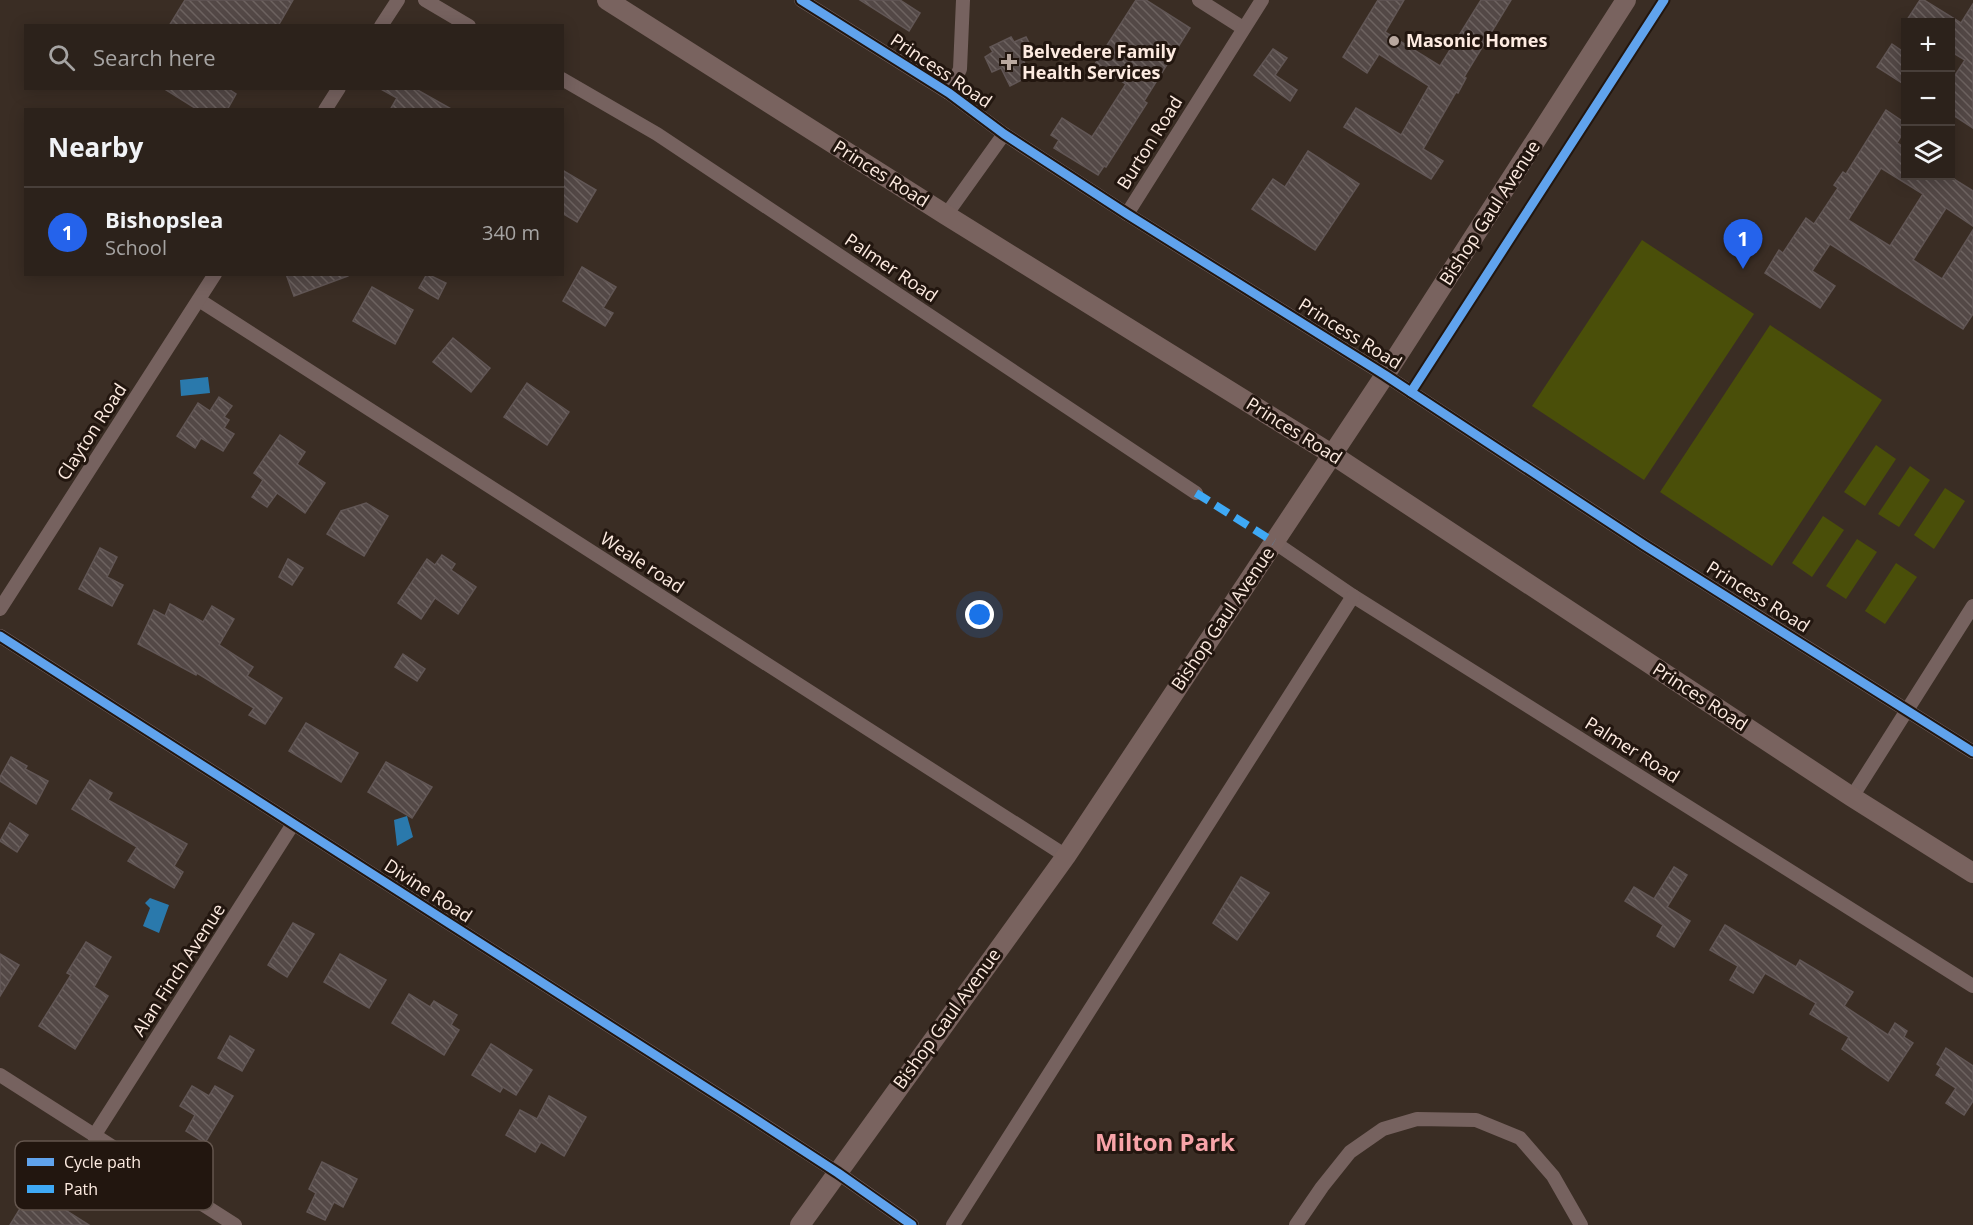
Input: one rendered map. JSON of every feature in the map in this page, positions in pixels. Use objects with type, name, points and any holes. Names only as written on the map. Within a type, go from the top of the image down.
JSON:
[{"type":"main road","name":"Princes Road","points":[[607,0],[946,215],[1333,454],[1852,797],[1973,873]]},
{"type":"main road","name":"Bishop Gaul Avenue","points":[[800,1225],[949,1015],[1066,856],[1385,375],[1626,0]]},
{"type":"street","points":[[382,24],[398,0]]},
{"type":"street","points":[[425,0],[466,24]]},
{"type":"street","name":"Princess Road","points":[[801,0],[949,93],[1004,134],[1127,214],[1385,375],[1644,545],[1973,752]]},
{"type":"street","points":[[949,93],[960,69],[963,0]]},
{"type":"street","points":[[1199,0],[1243,28]]},
{"type":"street","name":"Burton Road","points":[[1127,214],[1262,0]]},
{"type":"street","name":"Palmer Road","points":[[564,80],[657,134],[1196,493]]},
{"type":"street","points":[[326,108],[338,90]]},
{"type":"street","points":[[946,215],[1004,134]]},
{"type":"street","name":"Clayton Road","points":[[0,609],[214,276]]},
{"type":"street","name":"Weale road","points":[[199,300],[1066,856]]},
{"type":"street","name":"Palmer Road","points":[[1274,542],[1353,596],[1973,986]]},
{"type":"street","points":[[953,1225],[1353,596]]},
{"type":"street","points":[[1852,797],[1973,606]]},
{"type":"street","name":"Divine Road","points":[[0,636],[838,1173],[912,1225]]},
{"type":"street","name":"Alan Finch Avenue","points":[[94,1136],[293,824]]},
{"type":"street","points":[[0,1075],[102,1141]]},
{"type":"street","points":[[1296,1225],[1350,1152],[1383,1129],[1417,1119],[1476,1120],[1520,1138],[1553,1176],[1581,1225]]},
{"type":"street","points":[[210,1210],[234,1225]]},
{"type":"green space","points":[[1642,240],[1754,314],[1644,480],[1532,406]]},
{"type":"green space","points":[[1770,325],[1882,400],[1772,566],[1660,492]]},
{"type":"green space","points":[[1876,445],[1896,459],[1865,506],[1844,492]]},
{"type":"green space","points":[[1910,466],[1930,480],[1899,527],[1878,514]]},
{"type":"green space","points":[[1945,488],[1965,501],[1934,549],[1914,535]]},
{"type":"green space","points":[[1823,516],[1844,530],[1812,577],[1792,563]]},
{"type":"green space","points":[[1857,539],[1877,552],[1846,599],[1826,586]]},
{"type":"green space","points":[[1896,563],[1917,577],[1885,624],[1865,611]]},
{"type":"water","points":[[208,377],[210,393],[181,396],[180,380]]},
{"type":"water","points":[[407,816],[413,837],[397,846],[394,820]]},
{"type":"water","points":[[150,898],[169,905],[159,933],[143,926],[150,908],[145,903]]},
{"type":"building","points":[[185,0],[293,0],[279,24],[170,24]]},
{"type":"building","points":[[860,0],[900,0],[920,13],[909,31]]},
{"type":"building","points":[[1136,0],[1146,0],[1190,28],[1144,101],[1147,103],[1106,167],[1104,166],[1098,175],[1054,148],[1059,140],[1051,135],[1062,118],[1092,137],[1126,84],[1095,64]]},
{"type":"building","points":[[1378,0],[1404,0],[1385,32],[1440,66],[1481,0],[1511,0],[1423,149],[1443,161],[1431,179],[1344,127],[1356,108],[1401,135],[1429,86],[1379,54],[1367,73],[1343,57]]},
{"type":"building","points":[[1920,0],[1924,0],[1953,18],[1908,18]]},
{"type":"building","points":[[1973,4],[1973,128],[1955,116],[1955,75],[1965,60],[1955,54],[1955,19],[1961,23]]},
{"type":"building","points":[[1011,37],[1014,42],[1026,37],[1034,52],[1022,58],[1031,75],[1010,86],[1001,68],[992,72],[985,57],[993,52],[990,47]]},
{"type":"building","points":[[1892,44],[1901,50],[1901,82],[1877,67]]},
{"type":"building","points":[[1273,49],[1287,58],[1275,75],[1297,90],[1290,101],[1254,75]]},
{"type":"building","points":[[166,90],[230,90],[236,94],[228,108],[195,108]]},
{"type":"building","points":[[383,90],[418,90],[449,108],[391,108],[397,98]]},
{"type":"building","points":[[1886,110],[1901,120],[1901,136],[1897,143],[1901,146],[1901,180],[1955,180],[1973,191],[1973,226],[1946,208],[1913,260],[1942,279],[1973,230],[1973,314],[1963,329],[1830,244],[1812,271],[1835,286],[1820,308],[1765,273],[1779,250],[1783,253],[1806,218],[1814,224],[1838,188],[1834,185],[1843,172],[1846,174]],"holes":[[[1881,168],[1923,194],[1890,246],[1848,220]]]},
{"type":"building","points":[[1308,151],[1359,184],[1315,250],[1252,209],[1273,179],[1285,187]]},
{"type":"building","points":[[564,171],[596,190],[577,222],[564,214]]},
{"type":"building","points":[[582,267],[616,287],[603,308],[613,313],[605,326],[563,301]]},
{"type":"building","points":[[287,276],[348,276],[294,296]]},
{"type":"building","points":[[426,276],[446,283],[438,299],[419,288]]},
{"type":"building","points":[[372,287],[413,310],[395,344],[353,321]]},
{"type":"building","points":[[453,338],[490,368],[471,392],[433,362]]},
{"type":"building","points":[[527,383],[569,412],[547,445],[504,417]]},
{"type":"building","points":[[219,397],[232,406],[224,417],[229,420],[224,428],[234,434],[223,451],[201,438],[195,448],[177,436],[198,403],[210,411]]},
{"type":"building","points":[[280,435],[305,452],[297,464],[325,483],[305,513],[277,493],[267,507],[252,497],[263,480],[254,473]]},
{"type":"building","points":[[366,503],[388,516],[364,556],[327,534],[341,511]]},
{"type":"building","points":[[100,548],[117,557],[107,577],[123,585],[112,606],[79,589]]},
{"type":"building","points":[[442,555],[455,564],[451,570],[476,587],[458,614],[435,598],[421,619],[398,603],[427,559],[435,565]]},
{"type":"building","points":[[288,559],[303,568],[292,585],[279,577]]},
{"type":"building","points":[[170,604],[203,622],[212,606],[234,619],[219,645],[253,667],[247,676],[282,698],[265,724],[249,715],[254,708],[197,673],[196,675],[138,644],[154,610],[165,616]]},
{"type":"building","points":[[403,654],[425,669],[417,681],[395,667]]},
{"type":"building","points":[[306,723],[358,753],[341,782],[289,751]]},
{"type":"building","points":[[11,757],[27,766],[25,769],[48,781],[36,804],[0,781]]},
{"type":"building","points":[[386,762],[432,787],[412,818],[368,792]]},
{"type":"building","points":[[90,780],[112,793],[108,800],[187,844],[174,866],[183,872],[174,888],[128,861],[137,847],[72,809]]},
{"type":"building","points":[[10,823],[28,835],[17,852],[0,841]]},
{"type":"building","points":[[1674,867],[1687,875],[1667,907],[1690,921],[1674,947],[1657,936],[1663,925],[1625,901],[1634,887],[1654,899]]},
{"type":"building","points":[[1241,877],[1269,893],[1237,940],[1213,923]]},
{"type":"building","points":[[293,923],[314,934],[287,977],[268,965]]},
{"type":"building","points":[[1725,925],[1796,967],[1800,960],[1853,992],[1844,1006],[1888,1035],[1895,1023],[1907,1031],[1904,1037],[1913,1043],[1888,1081],[1842,1049],[1849,1037],[1810,1014],[1816,1003],[1765,973],[1753,993],[1730,980],[1738,966],[1710,950]]},
{"type":"building","points":[[86,942],[111,957],[94,987],[108,996],[75,1049],[39,1026],[71,975],[67,973]]},
{"type":"building","points":[[0,954],[19,965],[0,996]]},
{"type":"building","points":[[340,954],[386,980],[369,1008],[324,982]]},
{"type":"building","points":[[409,994],[430,1007],[434,1001],[457,1015],[451,1025],[459,1030],[444,1055],[392,1023]]},
{"type":"building","points":[[230,1036],[254,1050],[242,1071],[218,1058]]},
{"type":"building","points":[[491,1044],[532,1070],[516,1095],[503,1087],[500,1092],[472,1075]]},
{"type":"building","points":[[1946,1048],[1973,1066],[1973,1101],[1964,1115],[1946,1103],[1956,1088],[1936,1075],[1941,1067],[1937,1064]]},
{"type":"building","points":[[192,1086],[209,1096],[215,1086],[233,1096],[206,1141],[202,1141],[186,1131],[195,1115],[180,1106]]},
{"type":"building","points":[[549,1096],[586,1117],[564,1156],[541,1142],[535,1152],[506,1135],[520,1110],[537,1119]]},
{"type":"building","points":[[322,1162],[357,1179],[343,1207],[334,1202],[325,1220],[307,1212],[316,1193],[309,1189]]},
{"type":"building","points":[[19,1210],[65,1210],[89,1225],[10,1225]]},
{"type":"marked path","points":[[1196,493],[1274,542]]},
{"type":"cycle path","points":[[801,0],[949,93],[1004,134],[1127,214],[1385,375],[1644,545],[1973,752]]},
{"type":"cycle path","points":[[1411,392],[1664,0]]},
{"type":"cycle path","points":[[0,636],[741,1110],[838,1173],[912,1225]]},
{"type":"place","name":"Masonic Homes","points":[[1394,41]]},
{"type":"place","name":"Belvedere Family Health Services","points":[[1009,62]]},
{"type":"place","name":"Bishopslea","points":[[1743,269]]},
{"type":"district","name":"Milton Park","points":[[1165,1143]]}]
